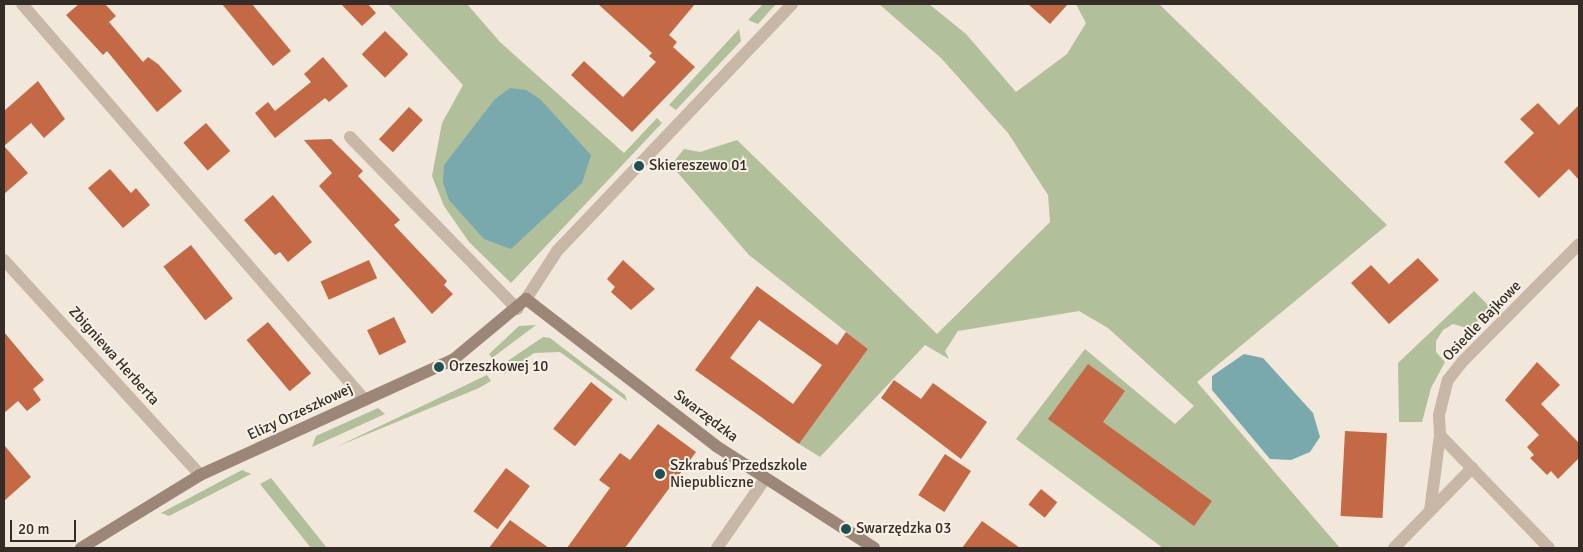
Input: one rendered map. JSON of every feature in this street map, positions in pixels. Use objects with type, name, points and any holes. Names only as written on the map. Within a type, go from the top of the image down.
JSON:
[{"type":"street","points":[[22,4],[365,400]]},
{"type":"street","points":[[526,299],[558,251],[792,4]]},
{"type":"street","points":[[350,137],[517,309]]},
{"type":"street","name":"Osiedle Bajkowe","points":[[1430,511],[1440,435],[1441,397],[1448,380],[1579,244]]},
{"type":"street","name":"Zbigniewa Herberta","points":[[4,260],[200,475]]},
{"type":"street","name":"Elizy Orzeszkowej","points":[[81,548],[200,475],[454,359],[517,309],[526,299]]},
{"type":"street","name":"Swarzędzka","points":[[526,299],[765,479],[874,548]]},
{"type":"street","points":[[1440,435],[1549,548]]},
{"type":"street","points":[[1394,548],[1472,468]]},
{"type":"street","points":[[717,548],[765,479]]},
{"type":"green space","points":[[388,4],[467,4],[500,42],[624,153],[657,118],[662,123],[511,283],[469,242],[444,206],[432,176],[442,123],[463,85]]},
{"type":"green space","points":[[763,4],[776,4],[758,24],[748,20]]},
{"type":"green space","points":[[879,4],[929,4],[966,34],[1016,92],[1067,54],[1086,23],[1076,4],[1159,4],[1387,225],[1197,382],[1340,548],[1163,548],[1016,439],[1085,349],[1175,424],[1194,406],[1108,328],[1079,311],[958,331],[945,351],[949,359],[925,345],[820,457],[799,444],[868,349],[749,255],[671,165],[684,149],[700,152],[737,140],[937,334],[1050,222],[1048,195],[1008,133],[941,58]]},
{"type":"green space","points":[[739,29],[741,41],[676,110],[669,105]]},
{"type":"green space","points":[[1474,291],[1490,307],[1470,329],[1453,324],[1443,330],[1436,341],[1436,352],[1445,362],[1431,388],[1422,422],[1399,422],[1398,363]]},
{"type":"green space","points":[[536,325],[492,358],[489,354],[519,326]]},
{"type":"green space","points":[[543,337],[550,338],[625,395],[627,401],[560,352],[534,353],[504,374],[503,364]]},
{"type":"green space","points":[[487,375],[491,381],[479,388],[336,447]]},
{"type":"green space","points":[[378,408],[385,414],[312,447],[316,436]]},
{"type":"green space","points":[[242,470],[251,474],[169,516],[161,513]]},
{"type":"green space","points":[[271,478],[327,548],[311,548],[260,484]]},
{"type":"water","points":[[510,88],[526,90],[540,99],[591,155],[582,183],[511,249],[484,239],[449,200],[443,183],[444,165],[495,99]]},
{"type":"water","points":[[1244,354],[1263,358],[1313,413],[1320,437],[1310,452],[1291,460],[1270,459],[1212,390],[1212,376]]},
{"type":"building","points":[[79,4],[105,4],[116,16],[109,22],[143,62],[148,57],[158,64],[182,91],[157,112],[107,51],[103,55],[66,15]]},
{"type":"building","points":[[222,4],[252,4],[291,51],[273,66]]},
{"type":"building","points":[[341,4],[368,4],[376,13],[362,26]]},
{"type":"building","points":[[598,4],[695,4],[669,35],[677,42],[673,47],[695,67],[632,132],[571,75],[584,61],[623,97],[656,62],[649,56],[652,53]]},
{"type":"building","points":[[1028,4],[1068,4],[1050,24]]},
{"type":"building","points":[[385,31],[408,54],[385,78],[362,54]]},
{"type":"building","points":[[323,57],[348,86],[329,102],[325,98],[275,138],[255,113],[268,102],[275,111],[311,82],[304,74]]},
{"type":"building","points":[[38,81],[65,119],[44,138],[31,123],[4,146],[4,111]]},
{"type":"building","points":[[1538,103],[1559,125],[1579,105],[1579,180],[1569,169],[1539,198],[1504,162],[1534,133],[1520,119]]},
{"type":"building","points":[[409,107],[423,120],[393,152],[379,139]]},
{"type":"building","points":[[206,123],[230,151],[208,171],[183,143]]},
{"type":"building","points":[[331,139],[363,171],[358,176],[400,220],[394,225],[447,281],[444,285],[453,294],[432,314],[319,186],[332,173],[304,140]]},
{"type":"building","points":[[4,146],[28,173],[4,194]]},
{"type":"building","points":[[110,169],[131,193],[136,188],[150,205],[123,228],[88,188]]},
{"type":"building","points":[[273,195],[312,242],[288,262],[280,252],[275,255],[244,220]]},
{"type":"building","points":[[191,245],[233,299],[205,320],[163,267]]},
{"type":"building","points":[[1418,258],[1439,280],[1389,324],[1351,283],[1371,265],[1389,284]]},
{"type":"building","points":[[369,260],[377,278],[329,300],[321,282]]},
{"type":"building","points":[[623,260],[655,289],[631,310],[611,292],[615,287],[607,279]]},
{"type":"building","points":[[757,286],[837,345],[846,332],[868,349],[799,444],[695,370]],"holes":[[[759,320],[822,365],[793,404],[730,358]]]},
{"type":"building","points":[[394,317],[406,342],[379,355],[367,330]]},
{"type":"building","points":[[268,322],[311,373],[290,391],[247,340]]},
{"type":"building","points":[[4,332],[44,380],[33,389],[41,400],[27,411],[18,401],[4,413]]},
{"type":"building","points":[[1537,362],[1560,385],[1541,404],[1579,443],[1579,458],[1558,479],[1551,471],[1547,475],[1530,458],[1534,455],[1527,447],[1539,435],[1505,400]]},
{"type":"building","points":[[1088,364],[1125,391],[1103,422],[1212,501],[1194,526],[1048,419]]},
{"type":"building","points":[[894,380],[921,399],[933,383],[987,422],[961,459],[881,398]]},
{"type":"building","points":[[591,382],[613,400],[575,446],[553,429]]},
{"type":"building","points":[[658,424],[696,452],[625,548],[567,548],[610,488],[599,480],[620,453],[630,460]]},
{"type":"building","points":[[1345,431],[1387,433],[1382,518],[1341,516]]},
{"type":"building","points":[[4,445],[31,477],[4,501]]},
{"type":"building","points":[[945,454],[971,471],[944,512],[918,495]]},
{"type":"building","points":[[506,468],[530,486],[497,529],[474,511]]},
{"type":"building","points":[[1041,489],[1057,502],[1045,518],[1028,505]]},
{"type":"building","points":[[510,520],[525,531],[549,548],[489,548]]},
{"type":"building","points":[[982,521],[1020,548],[962,548]]},
{"type":"place","name":"Skiereszewo 01","points":[[639,166]]},
{"type":"place","name":"Orzeszkowej 10","points":[[439,367]]},
{"type":"place","name":"Szkrabuś Przedszkole Niepubliczne","points":[[660,474]]},
{"type":"place","name":"Swarzędzka 03","points":[[846,529]]}]
